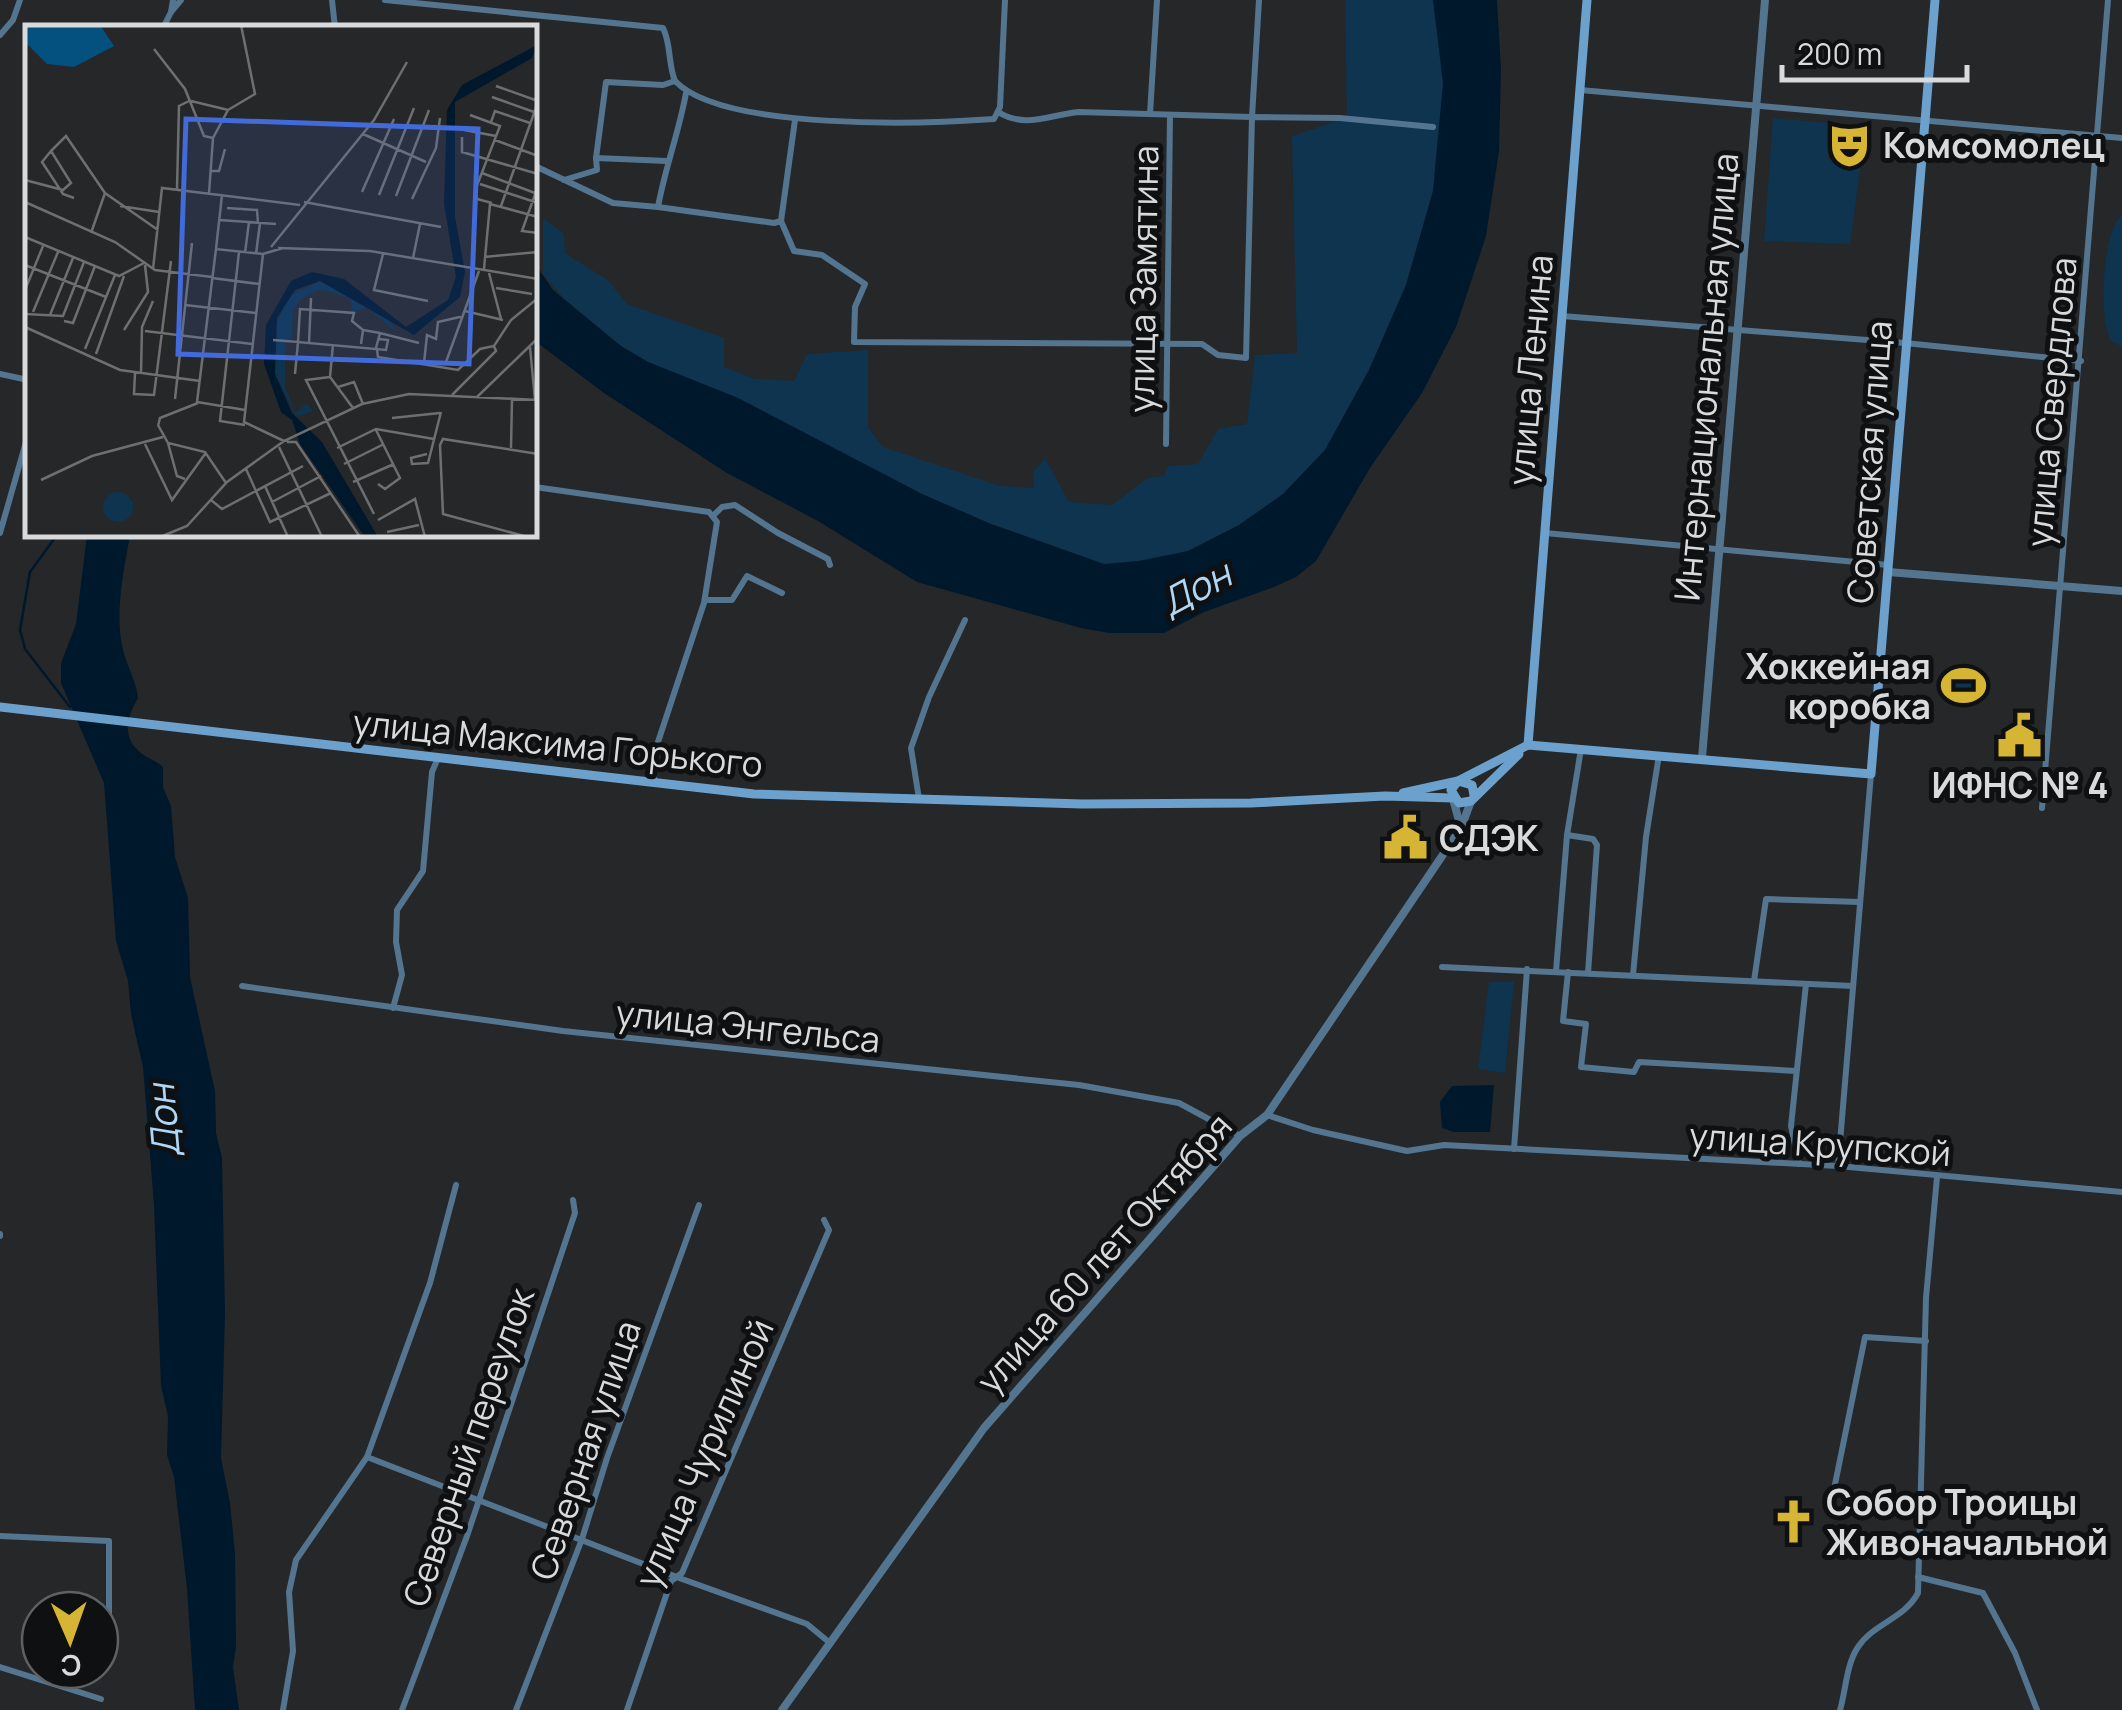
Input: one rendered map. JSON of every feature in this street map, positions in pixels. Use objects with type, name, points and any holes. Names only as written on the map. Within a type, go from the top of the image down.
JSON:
[{"type":"main road","name":"улица Ленина","points":[[1528,745],[1587,0]]},
{"type":"main road","name":"Советская улица","points":[[1871,774],[1935,0]]},
{"type":"main road","name":"улица Максима Горького","points":[[0,707],[754,794],[1082,804],[1250,804],[1386,796],[1453,798]]},
{"type":"main road","points":[[1473,798],[1472,785],[1458,781],[1452,787],[1453,798],[1461,804],[1473,798],[1528,745],[1871,774]]},
{"type":"main road","name":"улица Максима Горького","points":[[1386,796],[1458,781],[1528,745]]},
{"type":"street","points":[[0,34],[13,20],[20,0]]},
{"type":"street","points":[[165,25],[173,0]]},
{"type":"street","points":[[171,12],[181,0]]},
{"type":"street","points":[[332,0],[335,25]]},
{"type":"street","points":[[385,0],[662,28],[668,64],[675,81],[686,93],[712,104],[795,120],[781,221],[794,251],[822,254],[866,284],[855,307],[854,342],[1202,344],[1218,354],[1246,358],[1252,117],[1260,0]]},
{"type":"street","points":[[998,112],[1005,0]]},
{"type":"street","name":"улица Замятина","points":[[1150,114],[1156,0]]},
{"type":"street","name":"Интернациональная улица","points":[[1702,758],[1765,0]]},
{"type":"street","name":"улица Свердлова","points":[[2042,808],[2108,0]]},
{"type":"street","points":[[563,180],[597,170],[606,82],[663,85],[675,81]]},
{"type":"street","points":[[1580,90],[2122,138]]},
{"type":"street","points":[[658,207],[666,161],[677,142],[686,93]]},
{"type":"street","name":"улица Замятина","points":[[795,120],[994,120],[998,112],[1012,121],[1032,122],[1079,112],[1340,118],[1433,128]]},
{"type":"street","name":"улица Замятина","points":[[1166,444],[1170,115]]},
{"type":"street","points":[[596,158],[666,161]]},
{"type":"street","points":[[538,168],[613,203],[781,221]]},
{"type":"street","points":[[1562,316],[2081,361]]},
{"type":"street","points":[[0,374],[25,379]]},
{"type":"street","points":[[0,533],[25,446]]},
{"type":"street","points":[[538,486],[710,512],[716,522],[705,600],[656,751],[654,782]]},
{"type":"street","points":[[712,516],[722,506],[735,505],[778,534],[828,559],[830,564]]},
{"type":"street","points":[[1546,533],[2122,591]]},
{"type":"street","points":[[705,600],[732,600],[747,576],[782,593]]},
{"type":"street","points":[[919,800],[911,748],[965,620]]},
{"type":"street","points":[[1556,972],[1567,834],[1581,748]]},
{"type":"street","points":[[1633,975],[1646,836],[1659,754]]},
{"type":"street","points":[[393,1008],[402,975],[396,942],[397,910],[423,871],[432,772],[438,758]]},
{"type":"street","name":"Советская улица","points":[[1838,1166],[1871,774]]},
{"type":"street","points":[[1453,798],[1461,828]]},
{"type":"street","name":"улица 60 лет Октября","points":[[782,1710],[984,1428],[1240,1136],[1268,1115],[1461,828],[1473,798]]},
{"type":"street","points":[[1567,834],[1592,839],[1597,845],[1588,973]]},
{"type":"street","points":[[1754,981],[1766,899],[1860,902]]},
{"type":"street","points":[[1442,967],[1853,986]]},
{"type":"street","points":[[1514,1149],[1526,969]]},
{"type":"street","points":[[1568,972],[1563,1022],[1586,1024],[1582,1067],[1634,1072],[1639,1062],[1796,1071]]},
{"type":"street","points":[[1799,1164],[1791,1126],[1806,984]]},
{"type":"street","name":"улица Энгельса","points":[[242,986],[760,1054],[1078,1085],[1179,1103],[1240,1136]]},
{"type":"street","name":"улица Крупской","points":[[1268,1115],[1313,1130],[1407,1150],[1444,1144],[1838,1166],[2122,1192]]},
{"type":"street","points":[[1840,1710],[1858,1648],[1870,1634],[1909,1609],[1918,1593],[1926,1340],[1937,1177]]},
{"type":"street","points":[[283,1710],[293,1651],[289,1592],[296,1560],[367,1457],[430,1283],[456,1185]]},
{"type":"street","name":"Северный переулок","points":[[402,1710],[575,1213],[573,1200]]},
{"type":"street","name":"Северная улица","points":[[516,1710],[582,1539],[607,1458],[699,1205]]},
{"type":"street","name":"улица Чурилиной","points":[[628,1710],[671,1581],[682,1574],[829,1230],[824,1220]]},
{"type":"street","points":[[1832,1499],[1865,1337],[1926,1340]]},
{"type":"street","points":[[367,1457],[808,1624],[830,1642]]},
{"type":"street","points":[[0,1536],[109,1541],[109,1590]]},
{"type":"street","points":[[1918,1577],[1983,1593],[2015,1653],[2037,1710]]},
{"type":"street","points":[[0,1667],[101,1699]]},
{"type":"shaded area","points":[[1345,0],[1433,0],[1444,83],[1433,191],[1406,285],[1369,370],[1325,450],[1283,494],[1239,525],[1188,551],[1104,564],[991,524],[922,494],[738,398],[648,362],[621,346],[566,301],[543,274],[543,218],[564,234],[565,253],[608,280],[627,304],[724,338],[724,367],[755,379],[794,381],[807,354],[868,350],[868,427],[883,447],[1000,486],[1034,488],[1033,472],[1045,458],[1069,502],[1112,505],[1148,478],[1164,476],[1168,466],[1198,464],[1218,429],[1247,424],[1255,355],[1297,353],[1292,136],[1347,118]]},
{"type":"shaded area","points":[[1773,118],[1830,123],[1828,159],[1861,163],[1850,244],[1764,241]]},
{"type":"shaded area","points":[[2122,215],[2122,347],[2111,341],[2103,296],[2110,238]]},
{"type":"shaded area","name":"Хоккейная коробка","points":[[1941,674],[1986,677],[1987,695],[1982,700],[1943,697],[1939,691]]},
{"type":"shaded area","points":[[1489,982],[1514,982],[1505,1073],[1478,1069]]},
{"type":"water","name":"Дон","points":[[1433,0],[1497,0],[1501,69],[1499,151],[1486,236],[1456,327],[1422,393],[1370,468],[1316,561],[1296,577],[1204,612],[1164,633],[1109,633],[1081,628],[917,582],[818,521],[727,473],[604,393],[538,343],[538,268],[553,290],[621,346],[648,362],[738,398],[922,494],[991,524],[1104,564],[1188,551],[1239,525],[1283,494],[1325,450],[1369,370],[1406,285],[1433,191],[1443,83]]},
{"type":"water","name":"Дон","points":[[87,538],[130,538],[119,618],[123,652],[138,698],[128,733],[134,747],[163,767],[175,857],[188,898],[190,977],[215,1091],[216,1133],[222,1158],[225,1313],[221,1458],[235,1553],[233,1667],[239,1710],[195,1710],[187,1588],[174,1477],[167,1455],[168,1416],[161,1386],[154,1205],[143,1067],[128,981],[116,941],[104,783],[61,683],[61,663],[76,624]]},
{"type":"water","points":[[1494,1085],[1490,1132],[1442,1128],[1440,1102],[1452,1086]]},
{"type":"waterway","points":[[55,538],[30,572],[20,630],[25,649],[70,707]]},
{"type":"place","name":"Комсомолец","points":[[1850,145]]},
{"type":"place","name":"Хоккейная коробка","points":[[1964,686]]},
{"type":"place","name":"ИФНС № 4","points":[[2020,735]]},
{"type":"place","name":"СДЭК","points":[[1406,838]]},
{"type":"place","name":"Собор Троицы Живоначальной","points":[[1793,1522]]}]
